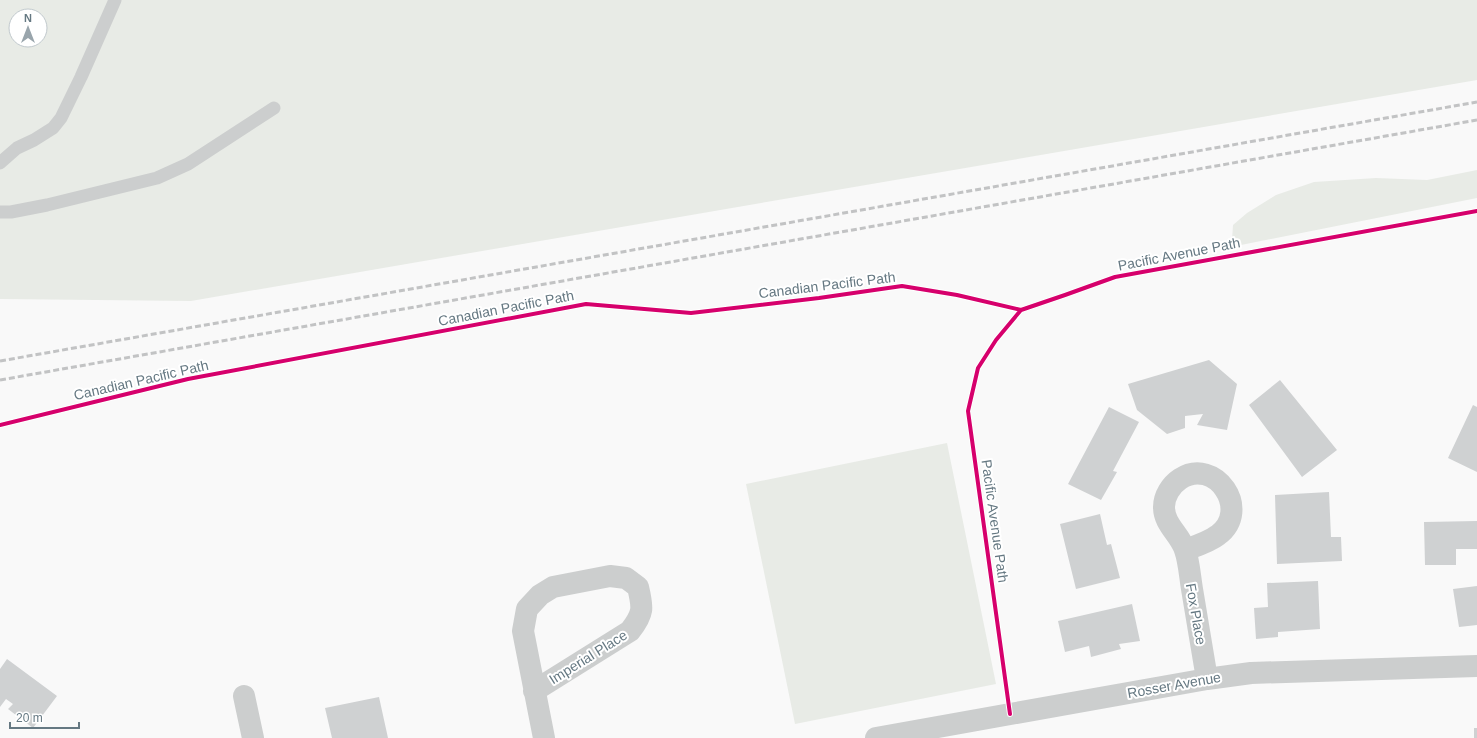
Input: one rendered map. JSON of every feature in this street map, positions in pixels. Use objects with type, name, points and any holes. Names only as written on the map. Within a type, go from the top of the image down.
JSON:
[{"type":"street","name":"Fox Place","points":[[1185,550],[1207,679]]},
{"type":"street","name":"Imperial Place","points":[[534,691],[630,631],[639,619],[642,605],[638,586],[626,578],[610,576],[553,586],[540,595],[527,609],[523,631],[534,691],[544,738]]},
{"type":"street","name":"Rosser Avenue","points":[[878,738],[1251,672],[1477,666]]},
{"type":"street","points":[[244,696],[253,738]]},
{"type":"lane","points":[[0,163],[17,148],[34,140],[53,128],[61,118],[115,0]]},
{"type":"lane","points":[[0,212],[11,212],[47,206],[157,178],[188,164],[274,108]]},
{"type":"shaded area","points":[[0,0],[1477,0],[1477,80],[191,301],[0,299]]},
{"type":"shaded area","points":[[1477,170],[1477,198],[1236,246],[1232,240],[1233,225],[1247,213],[1276,195],[1314,182],[1376,178],[1427,180]]},
{"type":"shaded area","points":[[947,443],[996,684],[795,724],[746,484]]},
{"type":"building","points":[[1209,360],[1237,384],[1227,430],[1197,425],[1203,414],[1185,416],[1185,428],[1167,434],[1137,410],[1128,384]]},
{"type":"building","points":[[1280,380],[1337,450],[1302,477],[1249,405]]},
{"type":"building","points":[[1473,405],[1477,407],[1477,472],[1448,458]]},
{"type":"building","points":[[1109,407],[1139,422],[1113,471],[1117,472],[1101,500],[1068,484]]},
{"type":"building","points":[[1329,492],[1331,537],[1341,537],[1342,561],[1277,564],[1275,495]]},
{"type":"building","points":[[1100,514],[1107,545],[1111,544],[1120,578],[1076,589],[1060,524]]},
{"type":"building","points":[[1477,521],[1477,549],[1456,549],[1456,565],[1425,565],[1424,522]]},
{"type":"building","points":[[1318,581],[1320,629],[1278,632],[1278,637],[1256,639],[1254,608],[1268,607],[1267,583]]},
{"type":"building","points":[[1477,586],[1477,625],[1459,627],[1453,589]]},
{"type":"building","points":[[1132,604],[1140,641],[1119,644],[1121,649],[1091,657],[1089,646],[1065,652],[1058,621]]},
{"type":"building","points":[[7,659],[57,696],[33,728],[8,709],[13,704],[6,699],[0,707],[0,669]]},
{"type":"building","points":[[379,697],[388,738],[332,738],[325,708]]},
{"type":"building","points":[[1474,728],[1477,728],[1477,738],[1474,738]]},
{"type":"railway","points":[[0,361],[1477,102]]},
{"type":"railway","points":[[0,380],[1477,120]]},
{"type":"cycle path","name":"Pacific Avenue Path","points":[[1010,714],[968,411],[978,368],[996,340],[1021,310],[1115,277],[1477,211]]},
{"type":"cycle path","name":"Canadian Pacific Path","points":[[0,425],[188,379],[586,304],[691,313],[819,298],[902,286],[957,295],[1021,310]]}]
